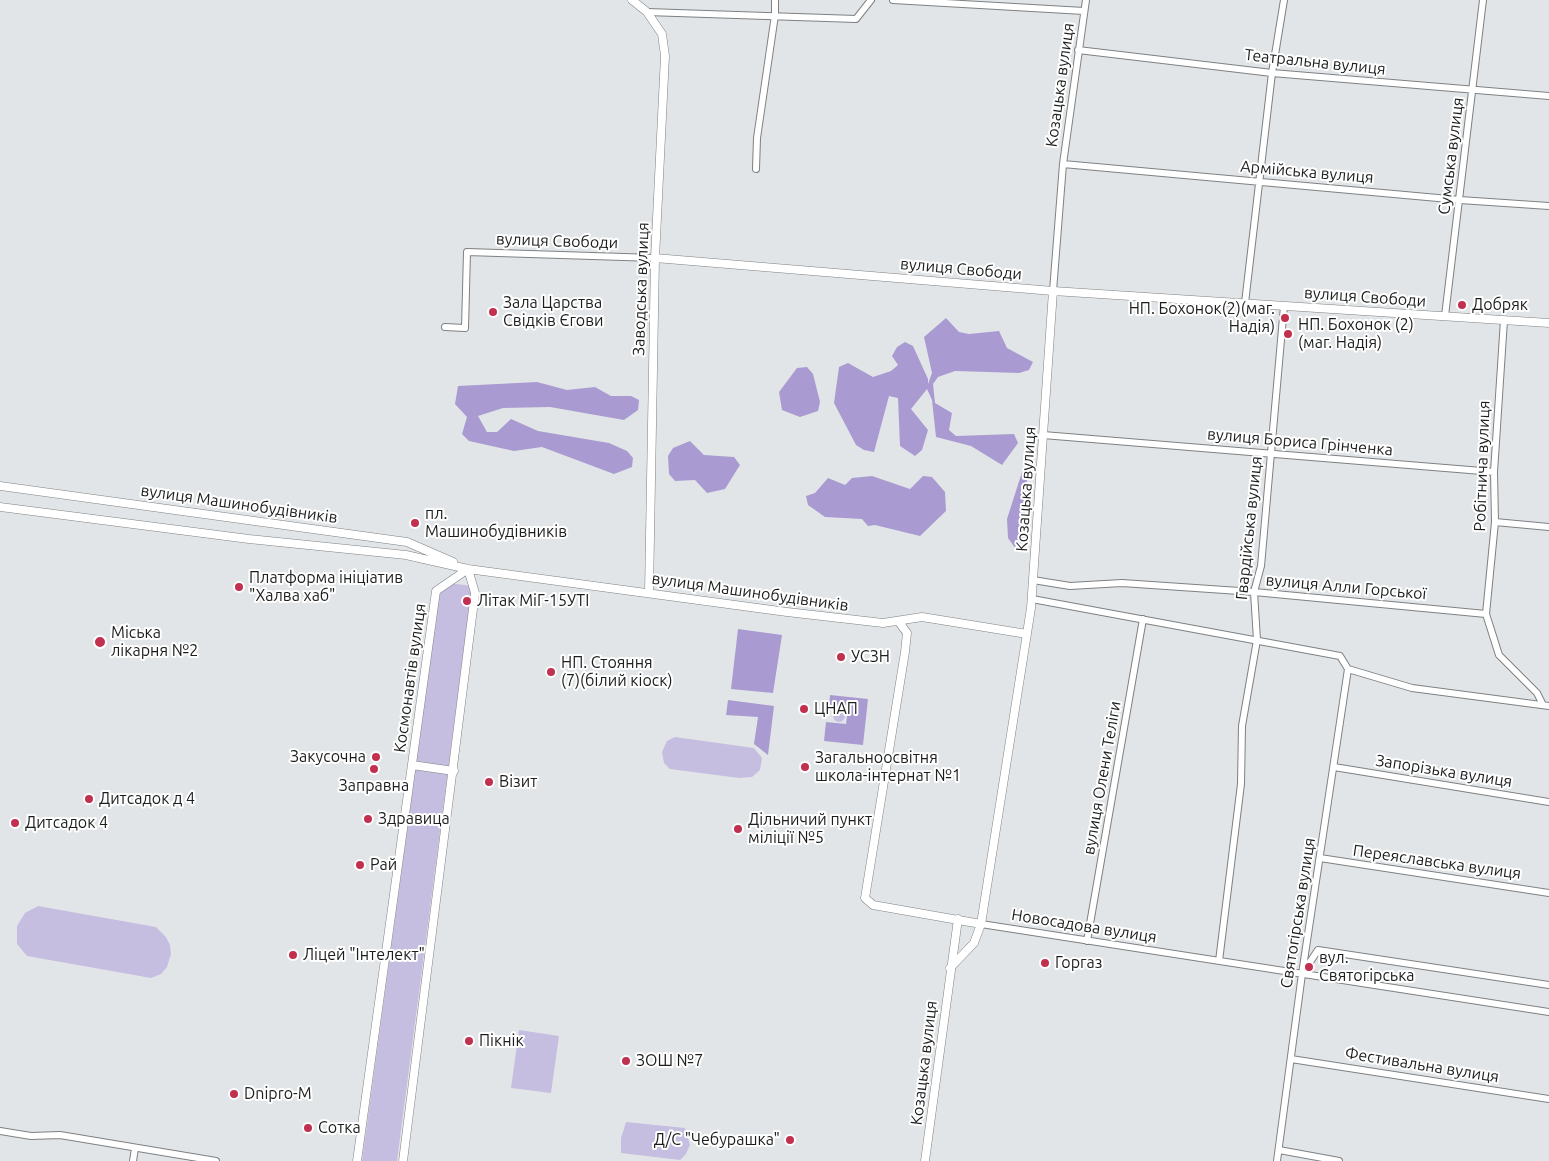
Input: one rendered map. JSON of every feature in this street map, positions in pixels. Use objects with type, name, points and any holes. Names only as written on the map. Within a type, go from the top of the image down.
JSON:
[{"type":"street","name":"Заводська вулиця","points":[[632,0],[647,12],[662,34],[665,56],[655,258],[649,592]]},
{"type":"street","points":[[756,169],[757,138],[775,15],[775,0]]},
{"type":"street","points":[[647,12],[856,19],[871,0]]},
{"type":"street","points":[[894,0],[1084,10]]},
{"type":"street","name":"Козацька вулиця","points":[[950,968],[974,944],[981,924],[1032,599],[1063,164],[1086,0]]},
{"type":"street","points":[[1245,303],[1272,73],[1284,0]]},
{"type":"street","name":"Сумська вулиця","points":[[1445,316],[1482,0]]},
{"type":"street","name":"Театральна вулиця","points":[[1078,50],[1272,73],[1549,96]]},
{"type":"street","name":"Армійська вулиця","points":[[1063,164],[1460,200],[1549,206]]},
{"type":"street","name":"вулиця Свободи","points":[[445,327],[465,328],[467,252],[655,258],[1053,290],[1549,323]]},
{"type":"street","name":"Гвардійська вулиця","points":[[1219,961],[1241,784],[1242,726],[1257,640],[1254,592],[1261,566],[1284,306]]},
{"type":"street","name":"Робітнича вулиця","points":[[1486,614],[1495,522],[1494,472],[1504,320]]},
{"type":"street","name":"вулиця Бориса Грінченка","points":[[1043,435],[1270,452],[1494,472]]},
{"type":"street","name":"вулиця Машинобудівників","points":[[0,486],[407,542],[468,569]]},
{"type":"street","name":"вулиця Машинобудівників","points":[[0,507],[249,539],[406,555],[468,569],[874,622],[899,622],[913,617],[922,617],[1027,634]]},
{"type":"street","points":[[1495,522],[1549,526]]},
{"type":"street","points":[[403,1161],[454,771],[475,593],[468,569]]},
{"type":"street","name":"Космонавтів вулиця","points":[[357,1161],[436,591],[468,569]]},
{"type":"street","name":"вулиця Алли Горської","points":[[1033,580],[1070,586],[1122,583],[1254,592],[1486,614]]},
{"type":"street","points":[[1032,599],[1340,656],[1348,669],[1412,688],[1546,706]]},
{"type":"street","points":[[1486,614],[1499,655],[1537,692],[1546,706]]},
{"type":"street","name":"вулиця Олени Теліги","points":[[1087,941],[1143,619]]},
{"type":"street","name":"Новосадова вулиця","points":[[899,622],[907,633],[865,898],[873,905],[1087,941],[1549,1012]]},
{"type":"street","name":"Святогірська вулиця","points":[[1277,1161],[1302,974],[1348,669]]},
{"type":"street","points":[[412,765],[454,771]]},
{"type":"street","name":"Запорізька вулиця","points":[[1334,767],[1549,802]]},
{"type":"street","name":"Переяславська вулиця","points":[[1320,858],[1549,893]]},
{"type":"street","name":"Козацька вулиця","points":[[925,1161],[958,920]]},
{"type":"street","points":[[1302,974],[1318,950],[1549,985]]},
{"type":"street","name":"Фестивальна вулиця","points":[[1291,1059],[1549,1099]]},
{"type":"street","points":[[0,1131],[31,1136],[60,1135],[216,1161]]},
{"type":"street","points":[[132,1161],[135,1148]]},
{"type":"street","points":[[1279,1150],[1339,1161]]},
{"type":"shaded area","points":[[946,318],[959,332],[969,334],[999,331],[1007,348],[1033,362],[1029,370],[1019,373],[955,371],[938,377],[933,384],[935,403],[952,413],[949,430],[956,436],[1014,434],[1018,443],[1002,465],[971,446],[936,437],[932,400],[927,389],[911,409],[928,430],[922,450],[915,456],[900,446],[898,398],[889,396],[874,452],[864,450],[856,445],[834,403],[839,367],[848,363],[873,377],[891,371],[898,365],[892,356],[897,347],[905,342],[913,346],[928,379],[928,384],[932,373],[924,337]]},
{"type":"shaded area","points":[[807,367],[813,374],[820,402],[818,411],[800,417],[782,410],[779,392],[797,368]]},
{"type":"shaded area","points":[[537,382],[567,390],[595,387],[611,396],[631,396],[639,400],[638,410],[624,420],[550,407],[503,408],[478,416],[487,432],[497,432],[511,419],[538,431],[609,443],[627,451],[633,458],[632,467],[614,474],[542,447],[514,451],[469,441],[462,434],[467,417],[455,404],[458,386]]},
{"type":"shaded area","points":[[690,441],[704,455],[734,457],[740,465],[725,489],[707,493],[695,480],[675,481],[669,474],[668,456],[673,448]]},
{"type":"shaded area","points":[[1022,472],[1027,477],[1024,535],[1018,552],[1008,538],[1007,519]]},
{"type":"shaded area","points":[[872,476],[910,489],[923,476],[932,477],[945,492],[946,511],[920,536],[875,525],[868,526],[862,519],[825,517],[808,505],[806,496],[815,493],[828,478],[845,485],[852,478]]},
{"type":"shaded area","points":[[441,582],[472,586],[397,1161],[362,1161]]},
{"type":"shaded area","points":[[738,629],[782,635],[773,693],[731,689]]},
{"type":"shaded area","points":[[830,695],[868,699],[863,745],[824,741],[826,722],[846,724],[848,708],[829,706]]},
{"type":"shaded area","points":[[728,700],[774,706],[768,755],[754,744],[758,717],[726,715]]},
{"type":"shaded area","points":[[837,710],[841,710],[845,716],[841,722],[837,722],[833,718],[833,714]]},
{"type":"shaded area","points":[[675,737],[754,748],[762,758],[760,770],[752,777],[739,778],[670,769],[664,763],[662,752],[667,741]]},
{"type":"shaded area","points":[[38,906],[156,927],[166,937],[170,945],[171,954],[167,967],[161,974],[151,978],[27,956],[17,944],[17,926],[25,913]]},
{"type":"shaded area","points":[[519,1030],[559,1036],[551,1093],[511,1088]]},
{"type":"shaded area","points":[[626,1122],[685,1128],[690,1145],[686,1154],[680,1160],[621,1153],[621,1138]]},
{"type":"place","name":"Добряк","points":[[1462,305]]},
{"type":"place","name":"Зала Царства Свідків Єгови","points":[[493,312]]},
{"type":"place","name":"НП. Бохонок(2)(маг. Надія)","points":[[1285,318]]},
{"type":"place","name":"НП. Бохонок (2) (маг. Надія)","points":[[1288,334]]},
{"type":"place","name":"пл. Машинобудівників","points":[[415,523]]},
{"type":"place","name":"Платформа ініціатив \"Халва хаб\"","points":[[239,587]]},
{"type":"place","name":"Літак МіГ-15УТІ","points":[[467,601]]},
{"type":"place","name":"Міська лікарня №2","points":[[100,642]]},
{"type":"place","name":"УСЗН","points":[[841,657]]},
{"type":"place","name":"НП. Стояння (7)(білий кіоск)","points":[[551,672]]},
{"type":"place","name":"ЦНАП","points":[[804,709]]},
{"type":"place","name":"Закусочна","points":[[376,757]]},
{"type":"place","name":"Загальноосвітня школа-інтернат №1","points":[[805,767]]},
{"type":"place","name":"Заправна","points":[[374,769]]},
{"type":"place","name":"Візит","points":[[489,782]]},
{"type":"place","name":"Дитсадок д 4","points":[[89,799]]},
{"type":"place","name":"Здравица","points":[[368,819]]},
{"type":"place","name":"Дитсадок 4","points":[[15,823]]},
{"type":"place","name":"Дільничий пункт міліції №5","points":[[738,829]]},
{"type":"place","name":"Рай","points":[[360,865]]},
{"type":"place","name":"Ліцей \"Інтелект\"","points":[[293,955]]},
{"type":"place","name":"Горгаз","points":[[1045,963]]},
{"type":"place","name":"вул. Святогірська","points":[[1309,967]]},
{"type":"place","name":"Пікнік","points":[[469,1041]]},
{"type":"place","name":"ЗОШ №7","points":[[626,1061]]},
{"type":"place","name":"Dnipro-M","points":[[234,1094]]},
{"type":"place","name":"Сотка","points":[[308,1128]]},
{"type":"place","name":"Д/С \"Чебурашка\"","points":[[790,1140]]}]
